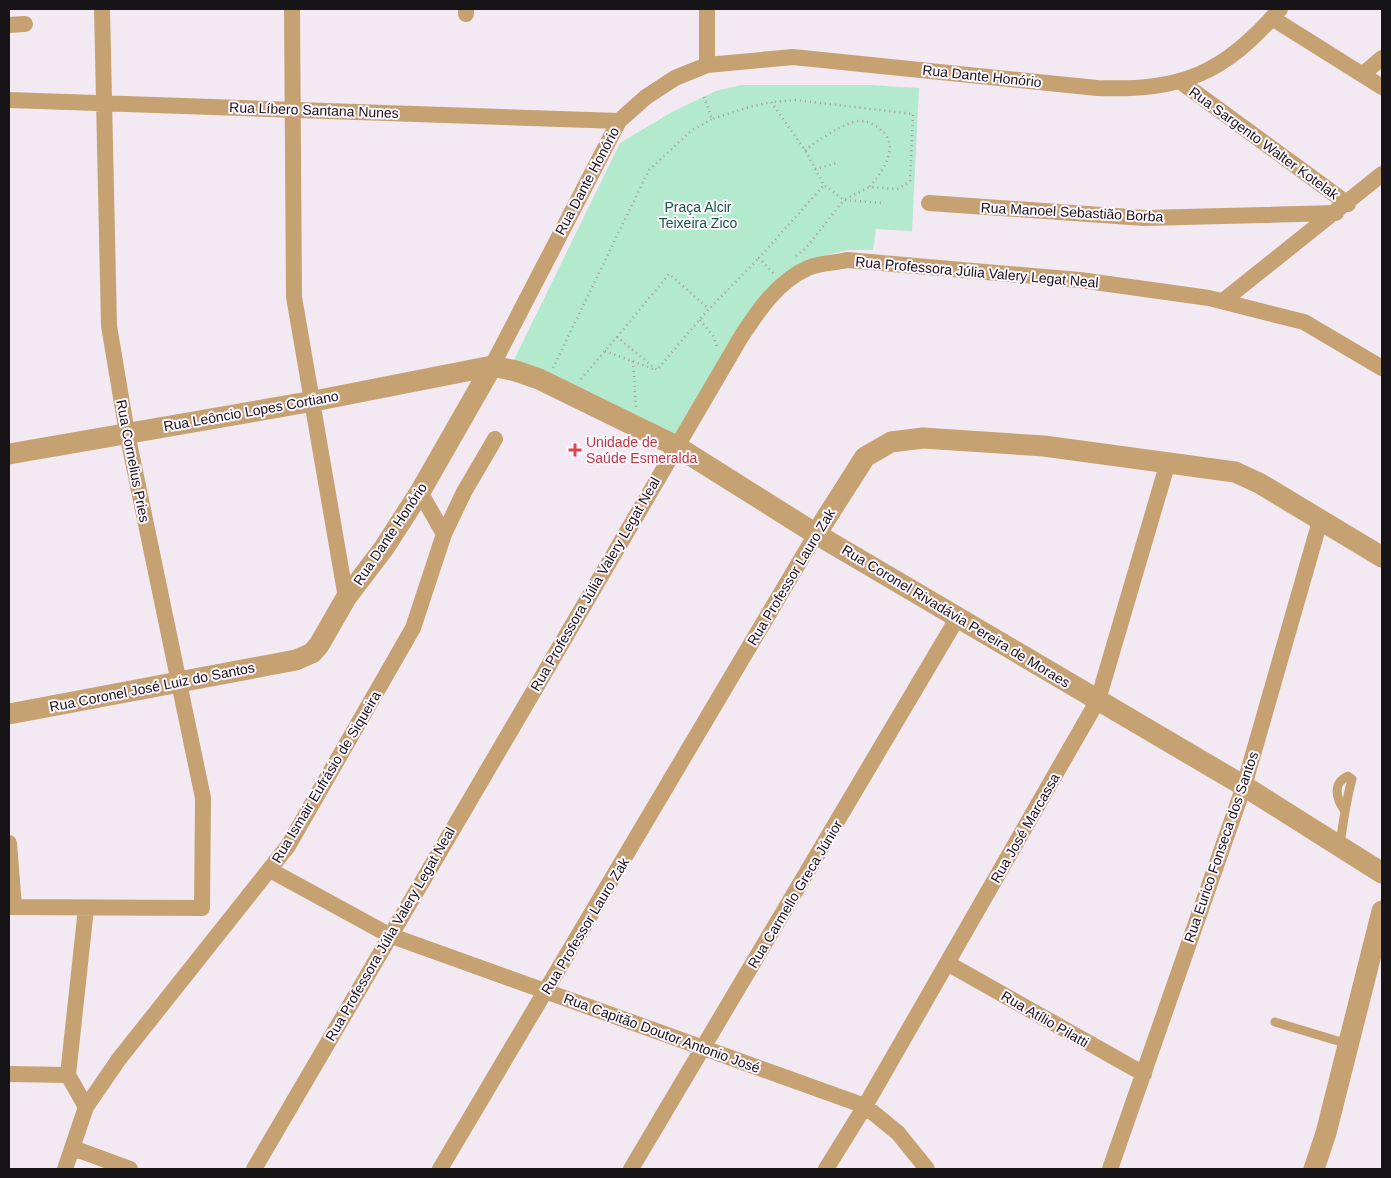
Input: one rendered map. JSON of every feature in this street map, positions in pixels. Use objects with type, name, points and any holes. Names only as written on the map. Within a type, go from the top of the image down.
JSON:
[{"type":"street","name":"Rua Cornelius Pries","points":[[86,908],[202,908],[203,798],[127,433],[109,326],[102,103],[102,9]]},
{"type":"street","points":[[292,9],[294,297],[314,401],[346,598]]},
{"type":"street","points":[[707,65],[708,9]]},
{"type":"street","points":[[1276,14],[1382,86]]},
{"type":"street","name":"Rua Dante Honório","points":[[296,660],[304,658],[315,649],[346,598],[422,495],[492,366],[619,121],[646,98],[675,78],[707,65],[794,58],[1097,88],[1131,89],[1181,82],[1199,75],[1233,54],[1276,14]]},
{"type":"street","points":[[1363,74],[1382,58]]},
{"type":"street","name":"Rua Sargento Walter Kotelak","points":[[1181,82],[1342,209]]},
{"type":"street","name":"Rua Líbero Santana Nunes","points":[[9,100],[619,121]]},
{"type":"street","points":[[1223,301],[1342,209],[1382,174]]},
{"type":"street","name":"Rua Manoel Sebastião Borba","points":[[929,203],[1145,218],[1342,209]]},
{"type":"street","name":"Rua Professora Júlia Valery Legat Neal","points":[[254,1169],[676,446],[760,308],[783,285],[809,267],[847,260],[1080,280],[1223,301],[1304,322],[1382,368]]},
{"type":"street","name":"Rua Leôncio Lopes Cortiano","points":[[9,454],[314,401],[492,366]]},
{"type":"street","name":"Rua Coronel Rivadávia Pereira de Moraes","points":[[492,366],[516,371],[539,379],[676,446],[816,534],[1244,786],[1382,873]]},
{"type":"street","name":"Rua Professor Lauro Zak","points":[[440,1169],[816,534],[865,457],[891,442],[923,438],[959,439],[1044,446],[1235,472],[1259,483],[1382,557]]},
{"type":"street","name":"Rua Ismair Eufrásio de Siqueira","points":[[65,1169],[86,1107],[119,1059],[288,846],[413,628],[444,534],[464,492],[495,439]]},
{"type":"street","name":"Rua José Marcassa","points":[[826,1169],[865,1106],[1098,700],[1168,462]]},
{"type":"street","points":[[422,495],[444,534]]},
{"type":"street","name":"Rua Eurico Fonseca dos Santos","points":[[1110,1169],[1244,786],[1320,521]]},
{"type":"street","name":"Rua Carmello Greca Júnior","points":[[631,1169],[958,617]]},
{"type":"street","name":"Rua Coronel José Luiz do Santos","points":[[9,714],[296,660]]},
{"type":"street","points":[[9,843],[12,907],[86,908],[68,1075],[86,1107]]},
{"type":"street","name":"Rua Capitão Doutor Antonio José","points":[[270,870],[389,935],[865,1106],[898,1132],[928,1169]]},
{"type":"street","points":[[1314,1169],[1326,1133],[1382,911]]},
{"type":"street","name":"Rua Atílio Pilatti","points":[[947,963],[1144,1074]]},
{"type":"street","points":[[9,1074],[68,1075]]},
{"type":"street","points":[[73,1148],[130,1169]]},
{"type":"lane","points":[[1339,846],[1345,811]]},
{"type":"lane","points":[[1275,1022],[1348,1044]]},
{"type":"path","points":[[704,97],[712,119]]},
{"type":"path","points":[[549,376],[649,170],[691,131],[712,119],[746,108],[771,102],[795,100],[913,114],[910,181],[898,189],[869,187]]},
{"type":"path","points":[[771,102],[805,150],[824,185],[844,200],[882,203]]},
{"type":"path","points":[[793,258],[806,248],[844,200],[869,187],[884,170],[890,148],[886,134],[874,124],[860,121],[850,124],[805,150]]},
{"type":"path","points":[[815,169],[837,162]]},
{"type":"path","points":[[657,370],[709,309],[759,258],[824,185]]},
{"type":"path","points":[[759,258],[775,275],[781,269]]},
{"type":"path","points":[[581,380],[669,274],[709,309]]},
{"type":"path","points":[[700,320],[713,336],[718,351]]},
{"type":"path","points":[[617,337],[657,370]]},
{"type":"path","points":[[605,351],[657,370]]},
{"type":"path","points":[[633,361],[636,408]]},
{"type":"green space","name":"Praça Alcir Teixeira Zico","points":[[741,85],[871,85],[919,88],[912,231],[876,229],[873,250],[847,250],[808,260],[781,277],[675,436],[513,362],[620,143],[672,112],[716,91]]},
{"type":"place","name":"Unidade de Saúde Esmeralda","points":[[575,450]]}]
